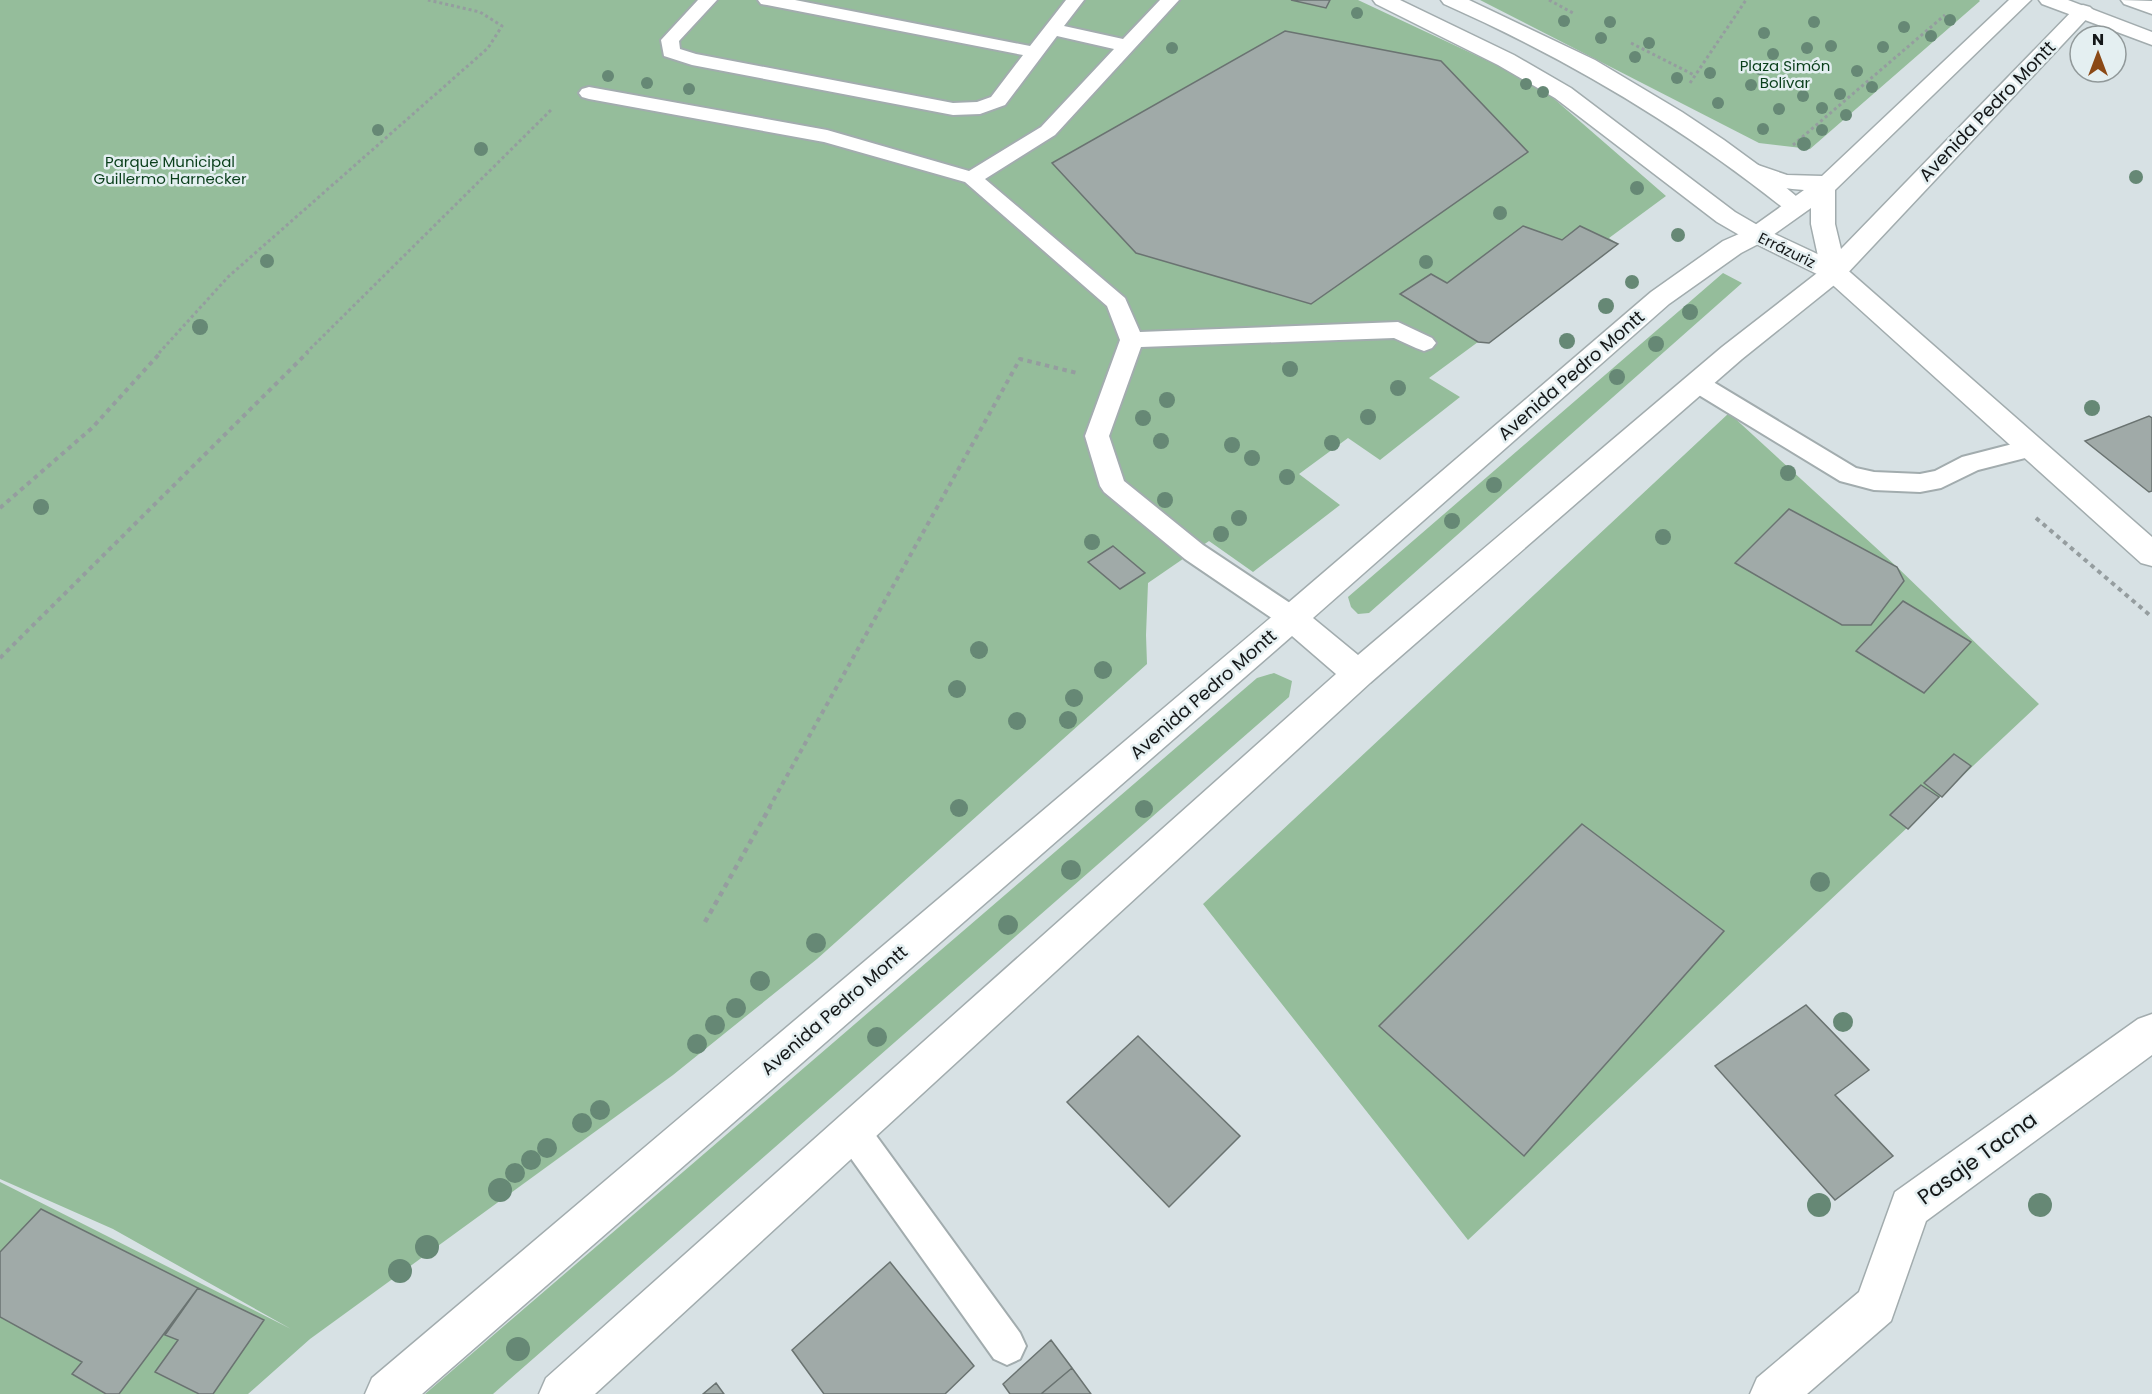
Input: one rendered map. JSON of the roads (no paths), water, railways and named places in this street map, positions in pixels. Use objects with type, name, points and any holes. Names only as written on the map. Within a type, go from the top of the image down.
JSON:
[{"type":"main road","name":"Errázuriz","points":[[1383,0],[1506,60],[1563,93],[1726,217],[1756,235],[1834,273],[2152,555]]},
{"type":"main road","points":[[1451,0],[1524,33],[1600,74],[1696,131],[1752,170],[1796,206],[1815,234],[1834,273]]},
{"type":"main road","name":"Avenida Pedro Montt","points":[[388,1394],[1292,618],[1660,298],[1826,186],[2021,0]]},
{"type":"main road","points":[[2049,0],[2089,6],[2152,39]]},
{"type":"main road","points":[[2131,0],[2152,8]]},
{"type":"main road","name":"Avenida Pedro Montt","points":[[562,1394],[1358,674],[1732,352],[1834,273],[2089,6]]},
{"type":"main road","points":[[1752,170],[1784,182],[1826,186],[1822,224],[1834,273]]},
{"type":"main road","points":[[1292,618],[1358,674]]},
{"type":"main road","name":"Pasaje Tacna","points":[[1773,1394],[1876,1306],[1910,1207],[2152,1032]]},
{"type":"lane","points":[[708,0],[670,40],[671,52],[692,59],[953,108],[980,108],[998,101],[1075,0]]},
{"type":"lane","points":[[767,0],[1035,52]]},
{"type":"lane","points":[[972,178],[1048,131],[1170,0]]},
{"type":"lane","points":[[1053,29],[1127,46]]},
{"type":"lane","points":[[589,93],[827,136],[972,178],[1117,303],[1132,340],[1097,436],[1113,486],[1194,552],[1292,618]]},
{"type":"lane","points":[[1132,340],[1398,330],[1424,343]]},
{"type":"lane","points":[[1697,384],[1849,475],[1874,481],[1920,483],[1941,479],[1971,463],[2032,448]]},
{"type":"lane","points":[[852,1131],[1006,1346]]},
{"type":"park label","name":"Plaza Simón Bolívar","points":[[1785,74]]},
{"type":"park label","name":"Parque Municipal Guillermo Harnecker","points":[[170,170]]}]
